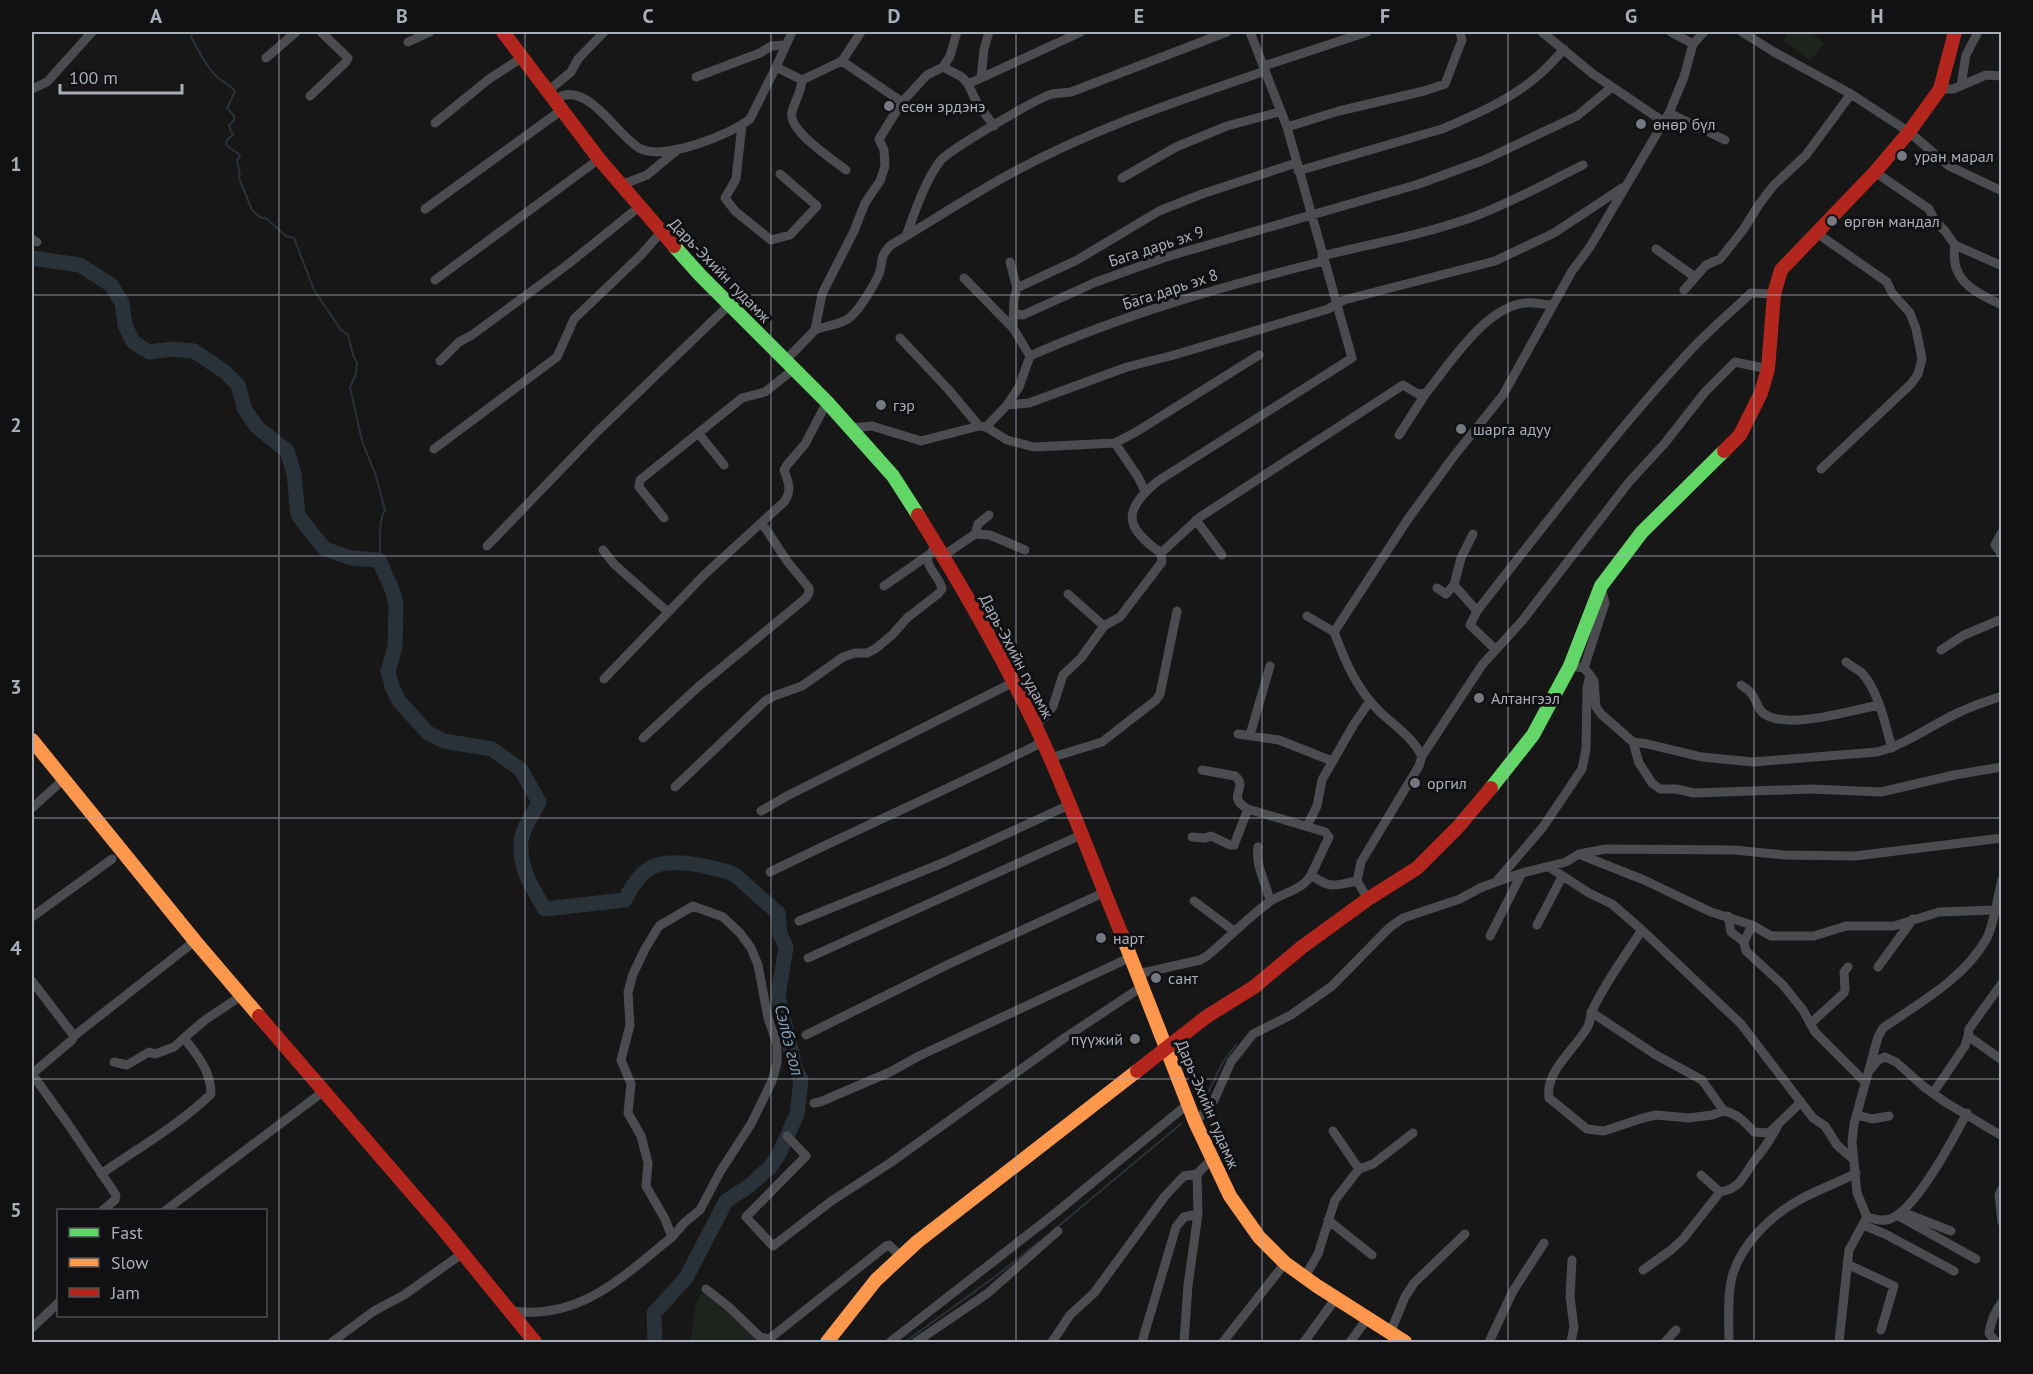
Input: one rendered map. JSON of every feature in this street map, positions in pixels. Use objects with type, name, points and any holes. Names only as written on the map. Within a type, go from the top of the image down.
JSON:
[{"type":"main road","name":"Дарь-Эхийн гудамж","points":[[503,32],[599,159],[639,207],[729,305],[827,402],[893,476],[1014,682],[1043,742],[1141,980],[1188,1104],[1230,1196],[1245,1220],[1285,1263],[1304,1278],[1405,1342]]},
{"type":"main road","points":[[827,1342],[867,1290],[900,1256],[1206,1017],[1254,987],[1302,947],[1368,899],[1417,868],[1458,827],[1505,772],[1582,670],[1584,627],[1601,586],[1642,532],[1740,435],[1761,393],[1768,369],[1774,294],[1781,270],[1818,234],[1909,132],[1940,89],[1955,32]]},
{"type":"main road","points":[[32,740],[241,996],[463,1253],[536,1342]]},
{"type":"street","points":[[32,89],[47,82],[92,32]]},
{"type":"street","points":[[266,58],[296,32]]},
{"type":"street","points":[[310,96],[348,58],[321,32]]},
{"type":"street","points":[[408,42],[430,32]]},
{"type":"street","points":[[556,100],[578,59],[604,32]]},
{"type":"street","points":[[425,209],[563,94],[586,101],[608,117],[633,145],[656,152],[676,151],[742,126],[754,113],[792,32]]},
{"type":"street","points":[[802,80],[842,61],[861,32]]},
{"type":"street","points":[[664,518],[638,483],[742,398],[765,392],[790,365],[815,330],[822,294],[854,231],[865,203],[880,181],[885,166],[884,150],[879,139],[902,102],[927,75],[943,67],[950,56],[957,32]]},
{"type":"street","points":[[981,78],[984,49],[989,32]]},
{"type":"street","points":[[968,84],[1081,32]]},
{"type":"street","points":[[906,236],[917,206],[943,158],[994,126],[1051,95],[1071,92],[1227,32]]},
{"type":"street","points":[[1035,725],[1053,706],[1063,675],[1081,658],[1104,626],[1120,617],[1162,562],[1161,553],[1136,529],[1132,517],[1137,499],[1158,481],[1352,358],[1287,127],[1279,112],[1250,32]]},
{"type":"street","points":[[815,330],[845,321],[853,316],[880,272],[880,260],[891,245],[1009,174],[1113,125],[1367,32]]},
{"type":"street","points":[[1287,127],[1445,84],[1462,40],[1460,32]]},
{"type":"street","points":[[1542,32],[1593,74],[1664,122]]},
{"type":"street","points":[[1671,32],[1693,44]]},
{"type":"street","points":[[1334,632],[1408,519],[1503,395],[1553,305],[1669,113],[1684,77],[1693,44],[1704,32]]},
{"type":"street","points":[[1742,32],[1851,94],[1909,132],[1949,166],[2001,191]]},
{"type":"street","points":[[1961,85],[1966,55],[1977,32]]},
{"type":"street","points":[[696,77],[760,53],[771,46],[785,45]]},
{"type":"street","points":[[1017,288],[1077,260],[1159,211],[1202,194],[1457,123],[1523,87],[1541,73],[1564,49]]},
{"type":"street","points":[[435,123],[489,79],[523,57]]},
{"type":"street","points":[[842,61],[902,102]]},
{"type":"street","points":[[943,67],[962,77],[994,126]]},
{"type":"street","points":[[776,68],[802,80]]},
{"type":"street","points":[[1940,89],[1953,90],[1986,75],[2001,76]]},
{"type":"street","points":[[802,80],[801,90],[791,114],[793,124],[800,133],[846,170]]},
{"type":"street","name":"Бага дарь эх 9","points":[[1015,314],[1023,315],[1096,282],[1167,257],[1419,184],[1484,160],[1577,116],[1612,87]]},
{"type":"street","points":[[1684,290],[1706,265],[1720,259],[1774,185],[1806,154],[1851,94]]},
{"type":"street","points":[[1122,178],[1176,147],[1227,126],[1279,112]]},
{"type":"street","points":[[1669,113],[1725,140]]},
{"type":"street","points":[[742,126],[736,178],[725,198],[735,211],[771,240],[790,236],[817,206],[780,174]]},
{"type":"street","points":[[621,185],[647,175],[676,151]]},
{"type":"street","points":[[435,280],[599,159]]},
{"type":"street","name":"Бага дарь эх 8","points":[[1030,356],[1066,340],[1148,311],[1243,281],[1471,218],[1583,165]]},
{"type":"street","points":[[1875,172],[1929,209],[1935,221],[1954,245],[2001,266]]},
{"type":"street","points":[[1007,405],[1029,403],[1126,367],[1328,309],[1344,300],[1495,261],[1554,233],[1624,186]]},
{"type":"street","points":[[440,360],[459,342],[472,335],[567,265],[639,207]]},
{"type":"street","points":[[434,449],[557,357],[574,319],[642,254],[661,232]]},
{"type":"street","points":[[1818,234],[1887,282],[1892,293],[1910,313],[1922,359],[1918,374],[1911,384],[1821,469]]},
{"type":"street","points":[[1954,245],[1956,271],[1968,287],[2001,305]]},
{"type":"street","points":[[1656,249],[1695,277]]},
{"type":"street","points":[[1010,262],[1017,288],[1014,299],[1013,328]]},
{"type":"street","points":[[851,428],[872,426],[921,441],[983,427],[1007,405],[1019,387],[1030,356],[1013,328],[964,278]]},
{"type":"street","points":[[1495,650],[1470,625],[1477,611],[1614,438],[1690,351],[1751,293],[1774,294]]},
{"type":"street","points":[[1399,435],[1426,393],[1484,321],[1504,309],[1525,303],[1553,305]]},
{"type":"street","points":[[487,546],[597,432],[729,305]]},
{"type":"street","points":[[900,338],[983,427],[1007,441],[1034,447],[1115,443],[1259,355]]},
{"type":"street","points":[[1368,899],[1357,881],[1361,862],[1419,766],[1422,756],[1482,665],[1522,621],[1629,482],[1665,443],[1705,392],[1735,362],[1768,369]]},
{"type":"street","points":[[1161,553],[1196,520],[1403,385],[1418,394],[1426,393]]},
{"type":"street","points":[[604,679],[704,575],[762,523],[788,496],[790,484],[784,470],[805,444],[827,402]]},
{"type":"street","points":[[699,434],[724,465]]},
{"type":"street","points":[[1115,443],[1145,491]]},
{"type":"street","points":[[975,534],[978,524],[990,515]]},
{"type":"street","points":[[1196,520],[1222,555]]},
{"type":"street","points":[[643,738],[698,687],[806,598],[809,593],[808,588],[762,523]]},
{"type":"street","points":[[2001,532],[1995,545],[2001,555]]},
{"type":"street","points":[[884,586],[936,552],[975,534],[990,535],[1025,550]]},
{"type":"street","points":[[1437,588],[1446,594],[1454,585],[1461,558],[1473,534]]},
{"type":"street","points":[[603,550],[614,564],[668,612]]},
{"type":"street","points":[[675,787],[765,701],[802,686],[843,657],[855,653],[867,653],[874,649],[892,635],[907,618],[938,594],[942,589],[941,584],[928,564],[927,558],[936,552]]},
{"type":"street","points":[[1454,585],[1477,611]]},
{"type":"street","points":[[1068,594],[1104,626]]},
{"type":"street","points":[[1050,758],[1102,742],[1156,700],[1160,694],[1177,611]]},
{"type":"street","points":[[1307,616],[1334,632],[1352,678],[1370,701],[1417,746],[1422,756]]},
{"type":"street","points":[[1941,650],[1964,635],[2001,619]]},
{"type":"street","points":[[1846,662],[1861,672],[1869,684],[1879,705],[1892,748]]},
{"type":"street","points":[[1250,735],[1270,666]]},
{"type":"street","points":[[1582,670],[1594,681],[1596,707],[1633,742],[1639,763],[1652,783],[1660,789],[1676,789],[1694,793],[1800,789],[1881,792],[2001,767]]},
{"type":"street","points":[[1496,882],[1544,827],[1582,769],[1586,749],[1587,688],[1582,670]]},
{"type":"street","points":[[761,811],[1014,682]]},
{"type":"street","points":[[1741,685],[1750,691],[1762,713],[1802,722],[1879,705]]},
{"type":"street","points":[[1633,742],[1702,757],[1753,762],[1877,752],[1892,748],[1961,712],[2001,696]]},
{"type":"street","points":[[1307,826],[1317,806],[1322,780],[1370,701]]},
{"type":"street","points":[[1238,734],[1279,740],[1332,761]]},
{"type":"street","points":[[770,872],[1043,742]]},
{"type":"street","points":[[787,1136],[806,1156],[747,1217],[773,1246],[831,1202],[890,1163],[1063,1039],[1141,980],[1200,960],[1270,901],[1308,881],[1329,837],[1325,832],[1248,809],[1239,804],[1237,800],[1239,779],[1235,776],[1202,770]]},
{"type":"street","points":[[32,808],[64,779]]},
{"type":"street","points":[[799,921],[945,862],[1069,805]]},
{"type":"street","points":[[1192,837],[1211,836],[1234,845],[1248,809]]},
{"type":"street","points":[[808,958],[1081,835]]},
{"type":"street","points":[[1196,1122],[1212,1105],[1231,1062],[1253,1034],[1291,1016],[1332,986],[1389,928],[1403,918],[1460,899],[1496,882],[1566,862],[1579,854],[1606,849],[1734,850],[1784,855],[1855,856],[2001,838]]},
{"type":"street","points":[[1258,847],[1257,862],[1270,901]]},
{"type":"street","points":[[1579,854],[1644,880],[1711,912],[1752,925],[1771,936],[1807,937],[1846,926],[1894,926],[1939,912],[1995,910]]},
{"type":"street","points":[[32,917],[112,859]]},
{"type":"street","points":[[1549,867],[1612,904],[1741,1024],[1813,1118],[1825,1126],[1837,1146],[1852,1158]]},
{"type":"street","points":[[1490,936],[1522,873]]},
{"type":"street","points":[[1311,876],[1326,885],[1334,886],[1357,881]]},
{"type":"street","points":[[1537,925],[1563,877]]},
{"type":"street","points":[[1954,1271],[1865,1221],[1857,1193],[1852,1142],[1857,1114],[1878,1037],[1883,1029],[1947,983],[1969,961],[1987,938],[2001,881]]},
{"type":"street","points":[[806,1035],[951,963],[1105,892]]},
{"type":"street","points":[[1194,901],[1234,931]]},
{"type":"street","points":[[512,1311],[544,1313],[586,1301],[614,1284],[672,1237],[700,1210],[720,1172],[751,1124],[772,1081],[777,1063],[777,1044],[768,1018],[758,964],[751,948],[740,933],[723,917],[693,906],[659,926],[645,948],[633,974],[628,992],[630,1024],[621,1060],[631,1083],[628,1113],[640,1136],[648,1163],[646,1186],[665,1219],[672,1237]]},
{"type":"street","points":[[1728,916],[1731,932],[1744,942]]},
{"type":"street","points":[[1878,967],[1912,920]]},
{"type":"street","points":[[1752,925],[1744,942],[1746,951],[1783,985],[1803,1010],[1815,1032],[1865,1082]]},
{"type":"street","points":[[1642,930],[1609,979],[1591,1012],[1589,1024],[1568,1053],[1548,1088],[1549,1098],[1587,1129],[1604,1131],[1656,1115],[1689,1118],[1724,1111],[1733,1113],[1742,1119],[1754,1132],[1769,1132],[1801,1102]]},
{"type":"street","points":[[104,1209],[116,1197],[32,1074],[74,1036],[195,941]]},
{"type":"street","points":[[814,1103],[890,1072],[972,1030],[1131,957]]},
{"type":"street","points":[[1810,1024],[1844,993],[1845,972],[1848,968]]},
{"type":"street","points":[[32,981],[74,1036]]},
{"type":"street","points":[[1934,1094],[1965,1046],[1969,1029],[2001,983]]},
{"type":"street","points":[[114,1062],[127,1065],[149,1052],[155,1054],[174,1047],[205,1020],[241,996]]},
{"type":"street","points":[[1591,1012],[1656,1055],[1702,1080],[1724,1111]]},
{"type":"street","points":[[1968,1036],[2000,1057]]},
{"type":"street","points":[[101,1174],[146,1142],[183,1120],[211,1094],[211,1080],[184,1038]]},
{"type":"street","points":[[1868,1072],[1878,1060],[1885,1057],[1896,1062],[1934,1094],[2001,1136]]},
{"type":"street","points":[[167,1209],[324,1091]]},
{"type":"street","points":[[890,1342],[1053,1215],[1188,1104]]},
{"type":"street","points":[[1865,1221],[1880,1221],[1899,1214],[1938,1164],[1967,1113]]},
{"type":"street","points":[[1857,1114],[1872,1119],[1888,1116]]},
{"type":"street","points":[[1643,1270],[1683,1239],[1720,1192],[1729,1191],[1748,1173],[1758,1156],[1770,1143],[1778,1125]]},
{"type":"street","points":[[1333,1131],[1359,1169]]},
{"type":"street","points":[[1304,1278],[1318,1254],[1335,1200],[1359,1169],[1374,1164],[1413,1132]]},
{"type":"street","points":[[1052,1342],[1070,1315],[1094,1293],[1165,1196],[1184,1176],[1197,1174],[1212,1159]]},
{"type":"street","points":[[1729,1342],[1732,1279],[1739,1258],[1749,1244],[1779,1212],[1814,1192],[1856,1173]]},
{"type":"street","points":[[1184,1342],[1188,1286],[1198,1214],[1197,1174]]},
{"type":"street","points":[[1701,1175],[1720,1192]]},
{"type":"street","points":[[2001,1188],[1999,1196],[2001,1222]]},
{"type":"street","points":[[1142,1342],[1176,1227],[1184,1217],[1198,1214]]},
{"type":"street","points":[[1899,1214],[1951,1231]]},
{"type":"street","points":[[1899,1214],[1976,1259]]},
{"type":"street","points":[[1328,1220],[1372,1255]]},
{"type":"street","points":[[1839,1342],[1849,1250],[1865,1221]]},
{"type":"street","points":[[916,1342],[988,1293],[1058,1232]]},
{"type":"street","points":[[1390,1333],[1405,1297],[1414,1283],[1466,1234]]},
{"type":"street","points":[[1489,1342],[1513,1291],[1544,1243]]},
{"type":"street","points":[[706,1289],[729,1307],[760,1337],[769,1339],[886,1246],[890,1245],[900,1256]]},
{"type":"street","points":[[332,1342],[374,1311],[404,1295],[463,1253]]},
{"type":"street","points":[[1571,1342],[1574,1327],[1570,1297],[1572,1260]]},
{"type":"street","points":[[1223,1342],[1285,1263]]},
{"type":"street","points":[[1846,1264],[1894,1286],[1881,1330]]},
{"type":"street","points":[[1304,1342],[1336,1298]]},
{"type":"street","points":[[1996,1342],[1989,1333],[1990,1322],[2001,1302]]},
{"type":"street","points":[[32,1328],[57,1304]]},
{"type":"street","points":[[1350,1342],[1367,1319]]},
{"type":"street","points":[[1665,1342],[1676,1330]]},
{"type":"shaded area","points":[[1790,32],[1810,32],[1824,43],[1810,61],[1784,40]]},
{"type":"shaded area","points":[[701,1294],[725,1306],[762,1342],[690,1342],[696,1304]]},
{"type":"waterway","points":[[193,32],[191,37],[202,58],[216,76],[235,92],[227,108],[234,116],[229,126],[233,135],[227,140],[226,145],[240,155],[237,161],[239,178],[252,210],[260,217],[267,219],[286,236],[294,238],[314,290],[341,330],[348,335],[357,363],[356,374],[350,387],[362,441],[376,476],[385,510],[381,521],[379,560]]},
{"type":"waterway","name":"Сэлбэ гол","points":[[32,258],[80,265],[111,285],[122,303],[125,325],[133,342],[149,352],[172,349],[194,351],[225,372],[238,385],[245,410],[257,427],[287,451],[294,473],[298,515],[310,531],[325,549],[351,558],[379,560],[396,604],[395,647],[388,671],[392,687],[399,701],[428,733],[444,741],[492,749],[521,770],[539,802],[522,837],[522,860],[531,885],[545,909],[625,900],[638,878],[646,871],[654,866],[673,862],[699,865],[731,873],[778,913],[780,934],[786,947],[778,996],[796,1071],[801,1079],[797,1114],[771,1166],[749,1186],[726,1201],[686,1278],[654,1313],[655,1342]]},
{"type":"waterway","points":[[1202,1105],[1223,1062],[1236,1045]]},
{"type":"waterway","points":[[1055,1229],[1182,1123]]},
{"type":"waterway","points":[[905,1342],[1039,1242]]},
{"type":"traffic: fast","points":[[674,246],[827,402],[893,476],[918,515]]},
{"type":"traffic: fast","points":[[1491,788],[1533,735],[1570,666],[1601,586],[1642,532],[1724,451]]},
{"type":"traffic: slow","points":[[32,740],[259,1016]]},
{"type":"traffic: slow","points":[[1122,935],[1195,1122],[1230,1196],[1259,1237],[1285,1263],[1405,1342]]},
{"type":"traffic: slow","points":[[827,1342],[876,1280],[917,1242],[1137,1071]]},
{"type":"traffic: jam","points":[[503,32],[599,159],[674,246]]},
{"type":"traffic: jam","points":[[1724,451],[1740,435],[1761,393],[1768,369],[1774,294],[1781,270],[1875,172],[1909,132],[1940,89],[1955,32]]},
{"type":"traffic: jam","points":[[918,515],[1014,682],[1063,788],[1122,935]]},
{"type":"traffic: jam","points":[[1137,1071],[1206,1017],[1254,987],[1302,947],[1368,899],[1417,868],[1458,827],[1491,788]]},
{"type":"traffic: jam","points":[[259,1016],[442,1228],[535,1342]]},
{"type":"place","name":"есөн эрдэнэ","points":[[889,106]]},
{"type":"place","name":"өнөр бүл","points":[[1641,124]]},
{"type":"place","name":"уран марал","points":[[1902,156]]},
{"type":"place","name":"өргөн мандал","points":[[1832,221]]},
{"type":"place","name":"гэр","points":[[881,405]]},
{"type":"place","name":"шарга адуу","points":[[1461,429]]},
{"type":"place","name":"Алтангээл","points":[[1479,698]]},
{"type":"place","name":"оргил","points":[[1415,783]]},
{"type":"place","name":"нарт","points":[[1101,938]]},
{"type":"place","name":"сант","points":[[1156,978]]},
{"type":"place","name":"пүүжий","points":[[1135,1039]]}]
